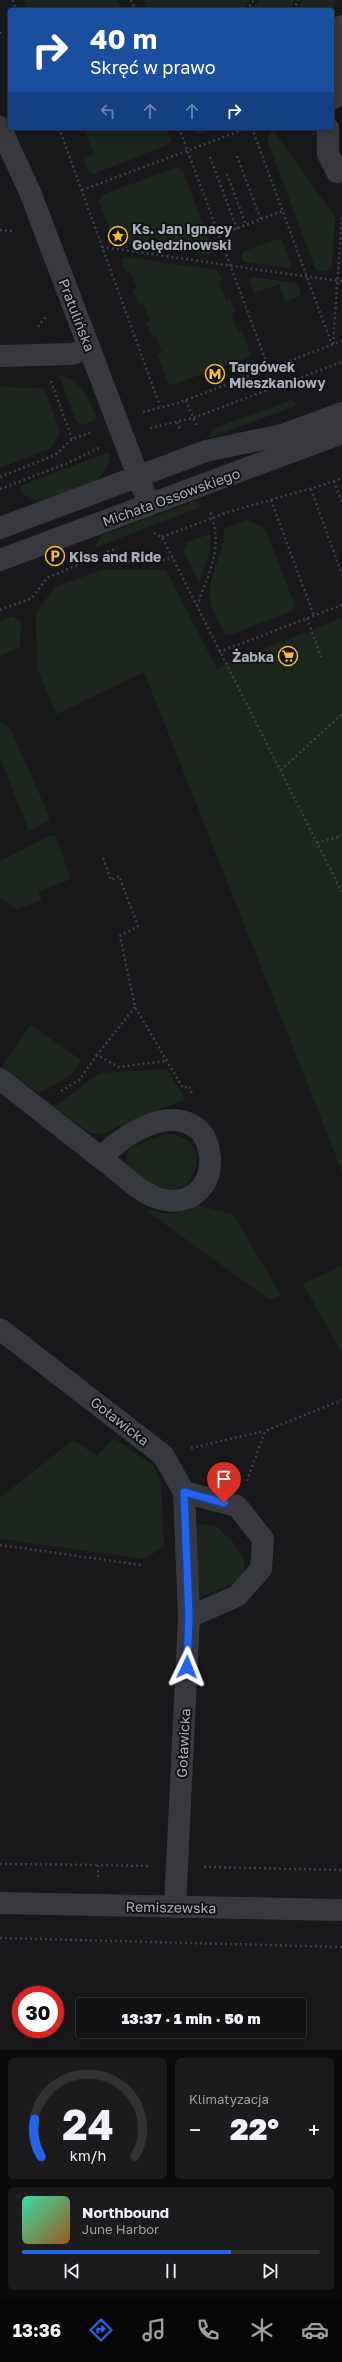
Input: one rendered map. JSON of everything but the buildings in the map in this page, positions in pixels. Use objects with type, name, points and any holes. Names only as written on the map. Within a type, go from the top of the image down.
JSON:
[{"type":"street","points":[[334,84],[342,26]]},
{"type":"street","name":"Pratulińska","points":[[0,128],[30,192],[148,506]]},
{"type":"street","points":[[328,130],[328,154],[337,172]]},
{"type":"street","points":[[0,356],[72,354],[89,348]]},
{"type":"street","name":"Michała Ossowskiego","points":[[0,528],[206,451],[282,435],[342,413]]},
{"type":"street","name":"Michała Ossowskiego","points":[[0,560],[342,433]]},
{"type":"street","points":[[0,1079],[36,1107],[101,1158],[142,1190],[155,1197],[168,1201],[187,1199],[205,1185],[209,1171],[209,1153],[207,1142],[203,1134],[195,1126],[178,1119],[159,1122],[132,1133],[119,1140],[101,1158]]},
{"type":"street","name":"Goławicka","points":[[0,1329],[163,1455],[184,1492],[189,1617],[174,1907]]},
{"type":"street","points":[[184,1492],[237,1506],[263,1540],[261,1569],[237,1596],[189,1617]]},
{"type":"street","name":"Remiszewska","points":[[0,1904],[342,1910]]},
{"type":"path","points":[[248,8],[254,0]]},
{"type":"path","points":[[0,32],[2,37]]},
{"type":"path","points":[[60,130],[160,406]]},
{"type":"path","points":[[180,130],[269,369]]},
{"type":"path","points":[[82,190],[243,130]]},
{"type":"path","points":[[253,130],[333,345]]},
{"type":"path","points":[[237,156],[261,220]]},
{"type":"path","points":[[210,157],[236,229]]},
{"type":"path","points":[[227,174],[246,225]]},
{"type":"path","points":[[219,235],[283,211]]},
{"type":"path","points":[[333,345],[342,215]]},
{"type":"path","points":[[0,230],[17,231]]},
{"type":"path","points":[[102,247],[342,281]]},
{"type":"path","points":[[48,312],[47,318],[34,331],[72,439]]},
{"type":"path","points":[[136,415],[160,406],[186,400],[342,341]]},
{"type":"path","points":[[148,429],[193,418],[342,362]]},
{"type":"path","points":[[186,400],[198,431]]},
{"type":"path","points":[[0,477],[55,455],[72,439],[97,430]]},
{"type":"path","points":[[0,489],[66,464],[104,446]]},
{"type":"path","points":[[152,532],[162,536],[213,518],[342,478]]},
{"type":"path","points":[[334,481],[342,502]]},
{"type":"path","points":[[311,488],[342,575]]},
{"type":"path","points":[[271,500],[314,616]]},
{"type":"path","points":[[197,606],[217,549],[216,531],[208,506]]},
{"type":"path","points":[[162,536],[219,652],[281,770],[342,892]]},
{"type":"path","points":[[0,610],[32,598],[47,578],[97,558],[118,547]]},
{"type":"path","points":[[97,558],[150,563],[173,558]]},
{"type":"path","points":[[219,652],[342,605]]},
{"type":"path","points":[[307,618],[321,657]]},
{"type":"path","points":[[281,770],[342,714]]},
{"type":"path","points":[[317,843],[342,836]]},
{"type":"path","points":[[103,858],[111,880],[119,876],[138,926],[120,936],[135,1007],[183,1088],[189,1086],[193,1098]]},
{"type":"path","points":[[36,1107],[79,1080],[135,1007]]},
{"type":"path","points":[[97,1055],[119,1067],[166,1061]]},
{"type":"path","points":[[163,1455],[265,1431],[342,1400]]},
{"type":"path","points":[[237,1506],[265,1431]]},
{"type":"path","points":[[0,1545],[141,1565]]},
{"type":"path","points":[[0,1864],[98,1865]]},
{"type":"path","points":[[0,1938],[342,1947]]},
{"type":"shaded area","points":[[24,0],[118,0],[121,8],[27,8]]},
{"type":"shaded area","points":[[144,0],[250,0],[244,8],[147,8]]},
{"type":"shaded area","points":[[259,0],[294,0],[292,8],[253,8]]},
{"type":"shaded area","points":[[302,0],[335,0],[334,8],[299,8]]},
{"type":"shaded area","points":[[85,130],[167,130],[171,140],[167,145],[93,174],[88,171],[83,158],[94,154]]},
{"type":"shaded area","points":[[194,130],[208,130],[197,134]]},
{"type":"shaded area","points":[[273,130],[335,217],[332,267],[326,272],[316,270],[267,139]]},
{"type":"shaded area","points":[[177,167],[183,171],[213,251],[210,255],[119,242],[113,236],[99,202],[102,195]]},
{"type":"shaded area","points":[[277,239],[282,240],[291,266],[289,268],[246,262],[241,259],[242,252]]},
{"type":"shaded area","points":[[125,257],[216,270],[223,279],[219,282],[226,300],[230,298],[235,312],[231,314],[238,332],[242,331],[250,353],[249,357],[172,385],[168,384],[158,355],[162,353],[155,335],[151,336],[146,323],[150,321],[143,303],[138,304],[133,290],[137,288],[130,271],[126,273],[122,261]]},
{"type":"shaded area","points":[[252,277],[295,283],[301,291],[299,296],[285,302],[279,284],[254,293],[249,280]]},
{"type":"shaded area","points":[[59,375],[74,381],[84,391],[97,419],[82,425],[76,421]]},
{"type":"shaded area","points":[[0,387],[44,388],[60,432],[51,448],[0,468]]},
{"type":"shaded area","points":[[292,400],[298,405],[210,438],[212,429]]},
{"type":"shaded area","points":[[109,452],[108,463],[104,472],[96,480],[87,485],[64,494],[38,501],[23,494],[20,486]]},
{"type":"shaded area","points":[[198,500],[201,507],[94,548],[102,535]]},
{"type":"shaded area","points":[[247,520],[265,528],[295,606],[292,611],[230,635],[224,633],[212,607],[210,598],[211,580],[222,547],[224,529]]},
{"type":"shaded area","points":[[210,534],[210,551],[199,582],[183,551],[187,542]]},
{"type":"shaded area","points":[[101,570],[166,570],[217,669],[239,658],[342,618],[342,1171],[144,672],[57,714],[37,669],[36,613],[55,587]]},
{"type":"shaded area","points":[[12,616],[21,622],[20,647],[0,656],[0,621]]},
{"type":"shaded area","points":[[0,721],[10,728],[49,816],[49,820],[29,831],[0,757]]},
{"type":"shaded area","points":[[51,835],[56,837],[71,879],[38,892],[42,900],[16,909],[0,898],[0,861]]},
{"type":"shaded area","points":[[31,1025],[81,1060],[70,1076],[38,1093],[2,1066]]},
{"type":"shaded area","points":[[166,1069],[186,1099],[100,1134],[90,1133],[54,1107],[100,1073]]},
{"type":"shaded area","points":[[167,1134],[182,1137],[191,1145],[196,1154],[196,1165],[193,1175],[186,1184],[176,1188],[158,1187],[149,1182],[129,1168],[126,1158],[130,1148]]},
{"type":"shaded area","points":[[198,1205],[233,1214],[281,1295],[270,1300],[144,1209],[172,1213],[185,1211]]},
{"type":"shaded area","points":[[342,1266],[342,1353],[303,1284]]},
{"type":"shaded area","points":[[114,1438],[154,1466],[161,1484],[164,1546],[145,1559],[0,1539],[0,1498],[73,1440],[97,1456]]},
{"type":"shaded area","points":[[192,1523],[216,1526],[233,1542],[244,1559],[245,1571],[239,1580],[200,1598],[194,1596]]},
{"type":"place","name":"Ks. Jan Ignacy Golędzinowski","points":[[118,236]]},
{"type":"place","name":"Targówek Mieszkaniowy","points":[[215,374]]},
{"type":"place","name":"Kiss and Ride","points":[[55,556]]},
{"type":"place","name":"Żabka","points":[[288,656]]},
{"type":"route","points":[[187,1667],[189,1617],[184,1492],[224,1503]]}]
